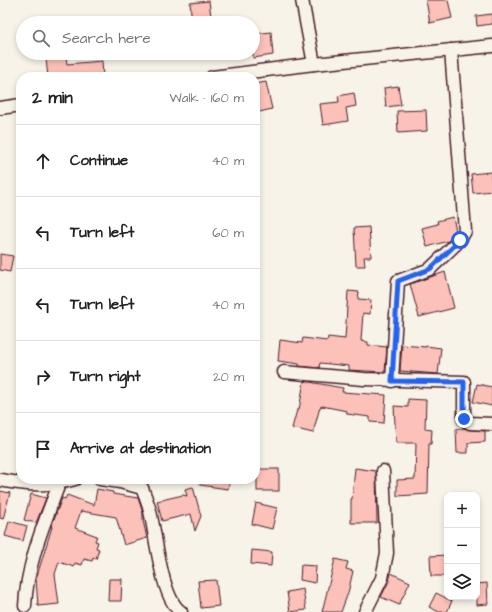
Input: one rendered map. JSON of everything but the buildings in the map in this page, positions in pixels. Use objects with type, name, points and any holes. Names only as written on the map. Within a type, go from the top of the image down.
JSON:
[{"type":"street","points":[[302,0],[314,64]]},
{"type":"street","points":[[251,72],[314,64],[492,46]]},
{"type":"street","points":[[392,381],[398,281],[430,269],[460,240],[465,231],[451,50]]},
{"type":"street","points":[[0,108],[16,106]]},
{"type":"street","points":[[284,372],[392,381],[464,382],[464,419],[470,423],[492,424]]},
{"type":"street","points":[[365,612],[382,578],[387,553],[383,471]]},
{"type":"street","points":[[0,480],[16,482]]},
{"type":"street","points":[[25,606],[28,580],[35,549],[59,484],[36,484]]},
{"type":"street","points":[[127,484],[142,488],[150,510],[166,588],[177,609],[181,612]]},
{"type":"route","points":[[460,240],[430,269],[398,281],[392,381],[464,382],[464,419]]}]
